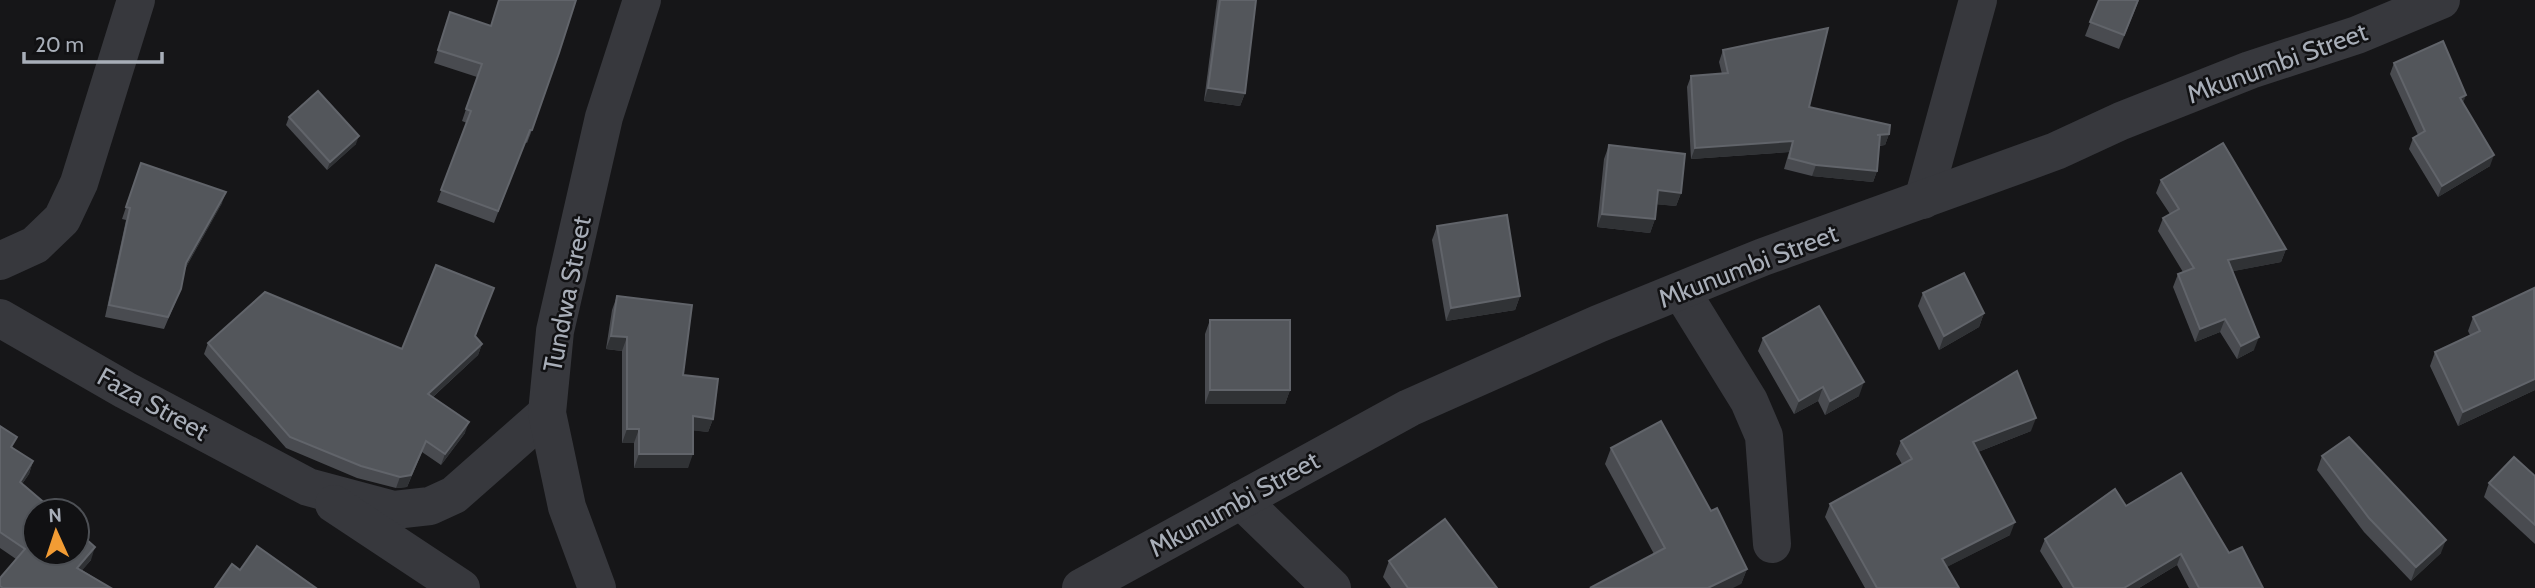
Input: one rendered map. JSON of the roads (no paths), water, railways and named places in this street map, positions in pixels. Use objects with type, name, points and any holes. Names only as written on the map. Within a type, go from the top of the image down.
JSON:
[{"type":"street","points":[[0,261],[35,245],[62,219],[79,183],[136,0]]},
{"type":"street","name":"Tundwa Street","points":[[597,588],[568,507],[547,413],[555,331],[570,264],[604,117],[642,0]]},
{"type":"street","points":[[1923,200],[1978,0]]},
{"type":"street","name":"Mkunumbi Street","points":[[1080,588],[1409,408],[1598,324],[1763,257],[2056,151],[2121,121],[2250,70],[2357,35],[2441,0]]},
{"type":"street","points":[[1681,291],[1749,401],[1765,436],[1772,544]]},
{"type":"street","name":"Faza Street","points":[[0,318],[125,390],[308,487],[461,588]]},
{"type":"street","name":"Faza Street","points":[[308,487],[394,510],[430,506],[454,495],[547,413]]},
{"type":"street","points":[[1241,500],[1332,588]]}]
